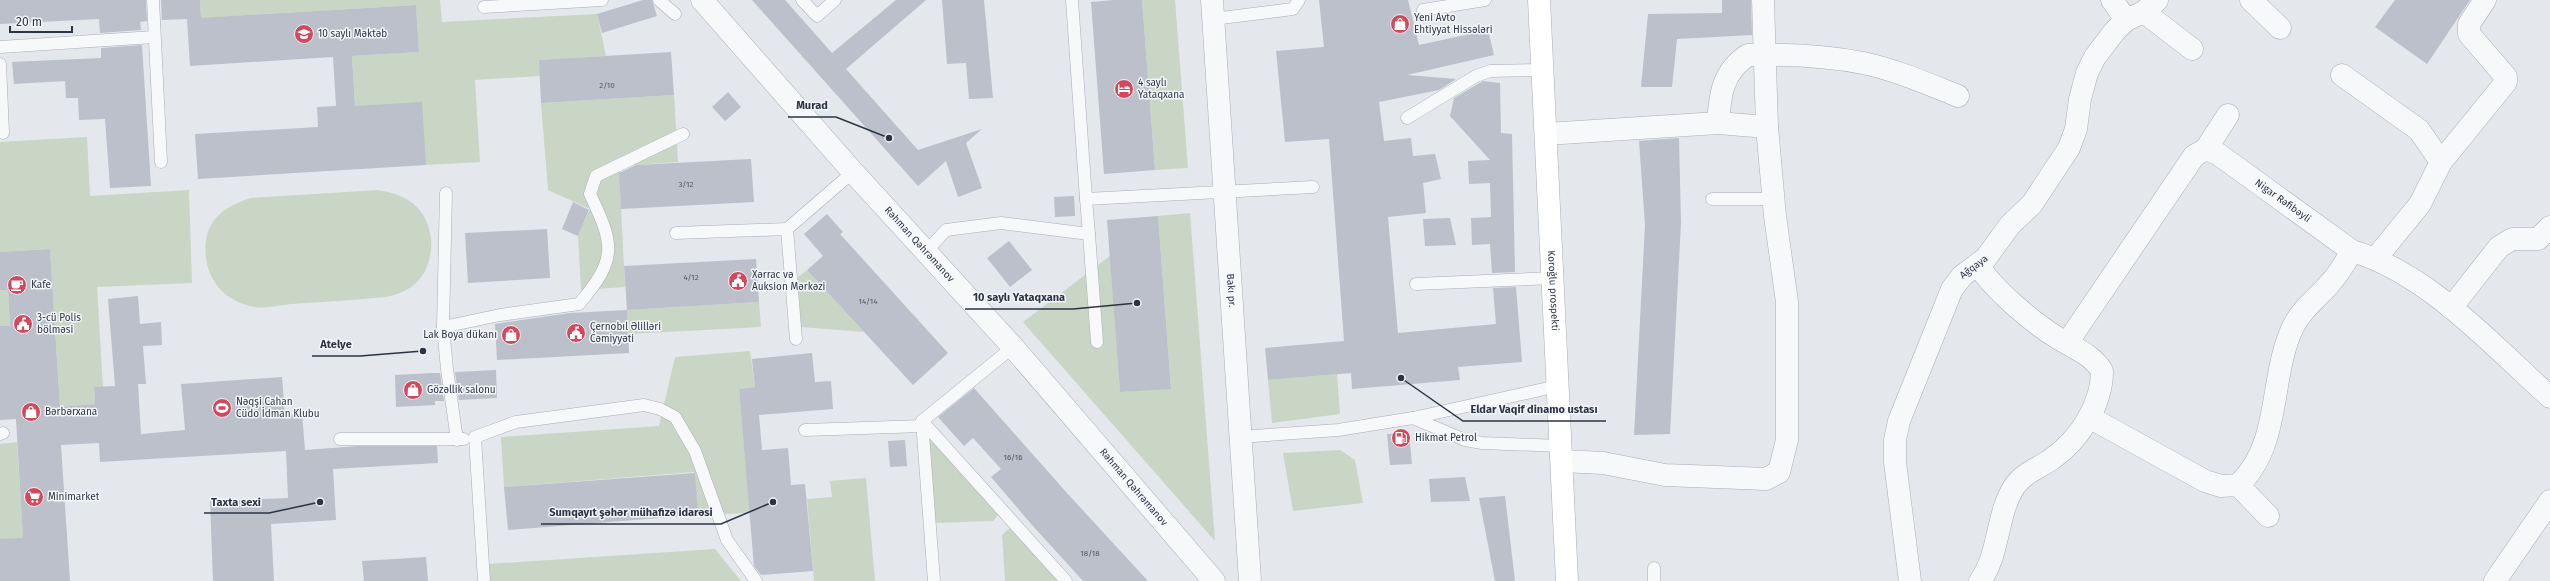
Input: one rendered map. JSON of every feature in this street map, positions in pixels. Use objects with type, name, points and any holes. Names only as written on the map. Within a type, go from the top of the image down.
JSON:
[{"type":"street","name":"Koroğlu prospekti","points":[[1540,0],[1567,581]]},
{"type":"street","points":[[1562,454],[1665,475],[1766,479],[1779,472],[1787,440],[1787,302],[1774,199],[1767,127],[1766,55],[1763,0]]},
{"type":"street","points":[[2112,0],[2143,11],[2192,49]]},
{"type":"street","points":[[2252,0],[2280,28]]},
{"type":"street","points":[[2376,258],[2420,204],[2441,162],[2506,82],[2506,77],[2469,34],[2469,24],[2485,0]]},
{"type":"street","name":"Rəhman Qəhrəmanov","points":[[708,2],[853,172],[1013,347],[1214,581]]},
{"type":"street","name":"Bakı pr.","points":[[1213,10],[1250,581]]},
{"type":"street","name":"Ağqaya","points":[[1910,581],[1895,462],[1895,440],[1899,421],[1952,289],[1962,276],[1978,265],[1994,249],[2010,225],[2032,204],[2069,148],[2076,129],[2080,99],[2087,73],[2114,32],[2143,11]]},
{"type":"street","points":[[1718,123],[1721,88],[1737,62],[1748,56],[1766,55],[1835,59],[1865,64],[1911,78],[1958,96]]},
{"type":"street","points":[[2342,75],[2419,130],[2441,162]]},
{"type":"street","points":[[2068,343],[2194,156],[2206,149],[2228,115]]},
{"type":"street","points":[[1546,134],[1718,123],[1767,127]]},
{"type":"street","name":"Nigar Rəfibəyli","points":[[2206,149],[2218,154],[2352,251],[2376,258],[2412,278],[2451,308],[2550,397]]},
{"type":"street","points":[[2451,308],[2499,247],[2512,239],[2546,239]]},
{"type":"street","points":[[2088,417],[2205,481],[2221,486],[2238,485],[2249,475],[2269,426],[2286,343],[2293,326],[2308,305],[2332,282],[2352,251]]},
{"type":"street","points":[[1978,265],[1994,286],[2042,327],[2088,355],[2102,371],[2102,383],[2088,417],[2074,440],[2053,458],[2031,470],[2015,486],[1997,533],[1990,561],[1980,581]]},
{"type":"street","points":[[2238,485],[2268,516]]},
{"type":"street","points":[[2495,581],[2550,501]]},
{"type":"lane","points":[[153,0],[161,162]]},
{"type":"lane","points":[[484,7],[602,0]]},
{"type":"lane","points":[[659,0],[675,14]]},
{"type":"lane","points":[[802,0],[816,16],[835,0]]},
{"type":"lane","points":[[1072,0],[1097,342]]},
{"type":"lane","points":[[1213,10],[1293,9],[1299,0]]},
{"type":"lane","points":[[1423,10],[1485,0]]},
{"type":"lane","points":[[0,47],[154,36]]},
{"type":"lane","points":[[0,64],[3,133]]},
{"type":"lane","points":[[1407,118],[1476,76],[1490,71],[1543,70]]},
{"type":"lane","points":[[443,327],[500,315],[579,304],[596,283],[609,254],[610,241],[607,230],[590,194],[596,176],[683,134]]},
{"type":"lane","points":[[676,234],[787,229],[853,172]]},
{"type":"lane","points":[[1086,199],[1313,187]]},
{"type":"lane","points":[[446,193],[443,327],[446,369],[457,440]]},
{"type":"lane","points":[[1712,199],[1774,199]]},
{"type":"lane","points":[[926,252],[946,230],[985,225],[1001,224],[1088,234]]},
{"type":"lane","points":[[787,229],[796,338]]},
{"type":"lane","points":[[1416,284],[1553,278]]},
{"type":"lane","points":[[805,430],[923,424],[1013,347]]},
{"type":"lane","points":[[1240,437],[1331,431],[1413,418],[1558,386]]},
{"type":"lane","points":[[340,439],[457,440],[475,437],[516,422],[644,405],[660,409],[675,417],[696,451],[727,540],[756,581]]},
{"type":"lane","points":[[1413,418],[1466,440],[1562,454]]},
{"type":"lane","points":[[923,424],[934,581]]},
{"type":"lane","points":[[923,424],[1066,581]]},
{"type":"lane","points":[[475,437],[484,581]]},
{"type":"lane","points":[[1654,568],[1654,581]]},
{"type":"green space","points":[[200,0],[440,0],[442,22],[597,14],[606,56],[539,60],[540,76],[475,80],[480,162],[426,165],[355,106],[352,56],[419,52],[416,5],[201,18]]},
{"type":"green space","points":[[1142,0],[1175,0],[1188,168],[1155,170]]},
{"type":"green space","points":[[674,95],[678,162],[619,166],[625,287],[581,290],[578,236],[590,209],[548,190],[541,103]]},
{"type":"green space","points":[[87,137],[90,196],[189,190],[192,283],[97,287],[103,387],[94,387],[95,404],[60,407],[50,249],[0,252],[0,142]]},
{"type":"green space","points":[[378,190],[390,192],[408,200],[423,215],[428,224],[431,245],[427,266],[418,281],[406,290],[386,297],[254,307],[242,304],[232,299],[216,284],[211,275],[207,264],[206,253],[208,232],[216,218],[235,204],[251,198]]},
{"type":"green space","points":[[1190,213],[1215,541],[1023,322],[1110,256],[1120,392],[1171,388],[1158,216]]},
{"type":"green space","points":[[807,270],[864,332],[801,327],[798,277]]},
{"type":"green space","points":[[0,290],[8,290],[11,348],[0,348]]},
{"type":"green space","points":[[759,302],[761,327],[628,334],[627,310]]},
{"type":"green space","points":[[750,351],[755,387],[739,389],[750,513],[698,515],[694,472],[504,487],[501,437],[659,426],[675,357]]},
{"type":"green space","points":[[1337,374],[1340,414],[1272,423],[1268,380]]},
{"type":"green space","points":[[928,431],[1000,512],[993,521],[933,523]]},
{"type":"green space","points":[[17,442],[24,551],[0,539],[0,444]]},
{"type":"green space","points":[[1340,450],[1355,460],[1363,503],[1293,511],[1283,453]]},
{"type":"green space","points":[[866,478],[875,581],[814,581],[807,499],[832,497],[830,481]]},
{"type":"green space","points":[[1013,525],[1063,581],[1005,581],[1002,535]]},
{"type":"green space","points":[[715,549],[741,581],[490,581],[488,564]]},
{"type":"building","points":[[0,0],[146,0],[147,21],[140,22],[141,30],[100,33],[99,19],[0,24]]},
{"type":"building","points":[[161,0],[200,0],[201,18],[416,5],[419,52],[352,56],[355,106],[422,102],[426,165],[198,179],[195,134],[318,127],[317,107],[336,106],[333,57],[190,66],[187,19],[162,20]]},
{"type":"building","points":[[643,0],[652,0],[657,16],[602,33],[597,14]]},
{"type":"building","points":[[752,0],[785,0],[832,53],[896,0],[926,0],[846,69],[918,150],[982,129],[966,143],[982,188],[958,197],[946,161],[918,186]]},
{"type":"building","points":[[942,0],[984,0],[993,98],[969,99],[966,63],[947,64]]},
{"type":"building","points":[[1142,0],[1155,170],[1104,174],[1091,2]]},
{"type":"building","points":[[1319,0],[1408,0],[1419,45],[1488,30],[1494,55],[1407,75],[1456,79],[1439,90],[1379,102],[1384,141],[1411,138],[1413,156],[1435,154],[1441,179],[1423,183],[1426,213],[1388,217],[1398,333],[1496,324],[1493,288],[1516,287],[1522,362],[1458,367],[1460,380],[1352,389],[1351,373],[1268,380],[1265,348],[1344,341],[1329,139],[1285,142],[1276,51],[1324,47]]},
{"type":"building","points":[[1722,0],[1751,0],[1752,35],[1677,39],[1672,87],[1641,87],[1648,14],[1722,13]]},
{"type":"building","points":[[2395,0],[2470,0],[2427,64],[2375,27]]},
{"type":"building","points":[[142,45],[151,186],[110,188],[105,119],[79,120],[78,98],[66,98],[65,81],[14,84],[12,62],[101,58],[101,48]]},
{"type":"building","points":[[671,52],[674,95],[541,103],[539,60]]},
{"type":"building","points":[[1483,81],[1500,83],[1501,133],[1512,134],[1515,272],[1492,273],[1490,244],[1472,245],[1471,218],[1491,217],[1490,183],[1469,184],[1468,161],[1490,160],[1450,116],[1454,98]]},
{"type":"building","points":[[728,92],[741,107],[725,121],[712,107]]},
{"type":"building","points":[[1679,138],[1681,223],[1670,434],[1634,435],[1645,225],[1639,141]]},
{"type":"building","points":[[751,159],[754,202],[621,209],[619,173],[636,165]]},
{"type":"building","points":[[1074,196],[1075,216],[1055,217],[1054,197]]},
{"type":"building","points":[[573,202],[589,210],[578,236],[562,229]]},
{"type":"building","points":[[827,214],[843,232],[840,234],[948,353],[913,385],[807,270],[823,256],[804,234]]},
{"type":"building","points":[[1158,216],[1171,389],[1120,392],[1107,220]]},
{"type":"building","points":[[1450,218],[1456,245],[1425,246],[1423,219]]},
{"type":"building","points":[[547,229],[550,278],[468,283],[465,233]]},
{"type":"building","points":[[1009,241],[1032,270],[1010,287],[987,258]]},
{"type":"building","points":[[50,249],[60,407],[95,404],[94,387],[115,386],[108,299],[138,296],[140,324],[161,322],[162,345],[143,346],[146,384],[138,384],[141,434],[185,430],[181,384],[282,377],[285,415],[302,414],[305,450],[358,446],[437,446],[438,463],[333,469],[336,520],[271,524],[274,581],[213,581],[210,501],[288,498],[286,451],[100,462],[99,443],[61,445],[70,581],[0,581],[0,539],[23,538],[16,419],[0,420],[0,326],[10,326],[8,290],[0,290],[0,252]]},
{"type":"building","points":[[756,259],[759,302],[627,310],[624,266]]},
{"type":"building","points":[[627,310],[629,353],[497,360],[495,324],[570,313]]},
{"type":"building","points":[[812,353],[815,382],[831,381],[833,409],[759,415],[762,450],[788,448],[791,485],[805,484],[813,571],[761,575],[754,566],[739,389],[755,387],[752,359]]},
{"type":"building","points":[[496,370],[497,398],[459,400],[455,372]]},
{"type":"building","points":[[440,373],[444,401],[435,401],[435,405],[396,407],[395,375]]},
{"type":"building","points":[[974,388],[1067,493],[1148,581],[1083,581],[1032,525],[991,477],[1001,469],[973,438],[964,446],[938,417]]},
{"type":"building","points":[[1409,433],[1412,464],[1390,465],[1387,434]]},
{"type":"building","points":[[905,440],[907,466],[890,467],[888,441]]},
{"type":"building","points":[[695,473],[698,515],[508,530],[504,487]]},
{"type":"building","points":[[1465,477],[1470,501],[1431,502],[1429,479]]},
{"type":"building","points":[[1505,496],[1515,581],[1495,581],[1479,498]]},
{"type":"building","points":[[426,557],[428,581],[364,581],[362,561]]},
{"type":"place","name":"Yeni Avto Ehtiyyat Hissələri","points":[[1400,24]]},
{"type":"place","name":"10 saylı Məktəb","points":[[304,34]]},
{"type":"place","name":"4 saylı Yataqxana","points":[[1124,89]]},
{"type":"place","name":"Murad","points":[[889,138]]},
{"type":"place","name":"Xərrac və Auksion Mərkəzi","points":[[738,281]]},
{"type":"place","name":"Kafe","points":[[17,285]]},
{"type":"place","name":"10 saylı Yataqxana","points":[[1137,303]]},
{"type":"place","name":"3-cü Polis bölməsi","points":[[23,324]]},
{"type":"place","name":"Çernobıl Əlilləri Cəmiyyəti","points":[[576,333]]},
{"type":"place","name":"Lak Boya dükanı","points":[[511,335]]},
{"type":"place","name":"Atelye","points":[[423,351]]},
{"type":"place","name":"Eldar Vaqif dinamo ustası","points":[[1401,378]]},
{"type":"place","name":"Gözəllik salonu","points":[[413,390]]},
{"type":"place","name":"Nəqşi Cahan Cüdo İdman Klubu","points":[[222,408]]},
{"type":"place","name":"Bərbərxana","points":[[31,412]]},
{"type":"place","name":"Hikmət Petrol","points":[[1401,438]]},
{"type":"place","name":"Minimarket","points":[[34,497]]},
{"type":"place","name":"Taxta sexi","points":[[320,502]]},
{"type":"place","name":"Sumqayıt şəhər mühafizə idarəsi","points":[[773,502]]}]
